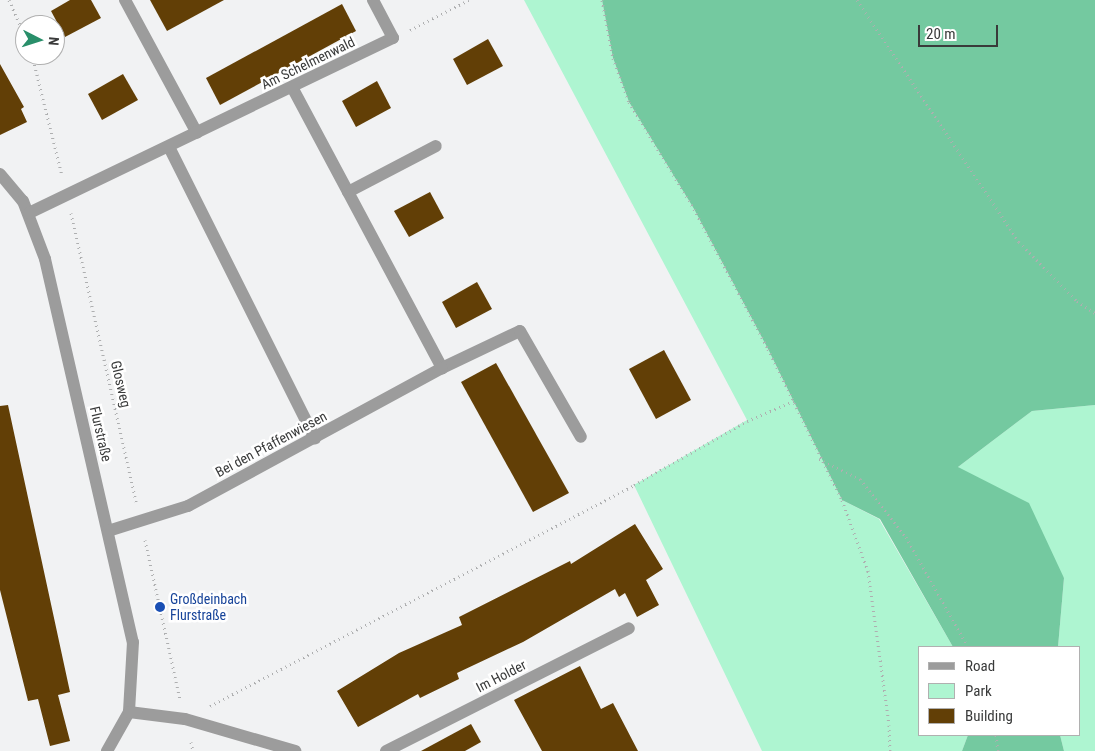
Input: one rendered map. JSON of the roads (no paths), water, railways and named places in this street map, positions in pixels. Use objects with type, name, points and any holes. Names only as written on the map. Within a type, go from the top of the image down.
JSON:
[{"type":"street","points":[[125,0],[198,133]]},
{"type":"street","name":"Am Schelmenwald","points":[[29,213],[394,38],[373,0]]},
{"type":"street","points":[[292,87],[442,368]]},
{"type":"street","points":[[348,192],[436,146]]},
{"type":"street","points":[[169,147],[314,438]]},
{"type":"street","name":"Flurstraße","points":[[0,174],[23,201],[45,259],[133,642],[129,712]]},
{"type":"street","name":"Bei den Pfaffenwiesen","points":[[108,531],[188,506],[442,368],[520,331],[581,437]]},
{"type":"street","name":"Im Holder","points":[[386,751],[629,628]]},
{"type":"street","points":[[107,751],[129,712],[185,719],[295,751]]},
{"type":"place","name":"Großdeinbach Flurstraße","points":[[160,607]]}]
